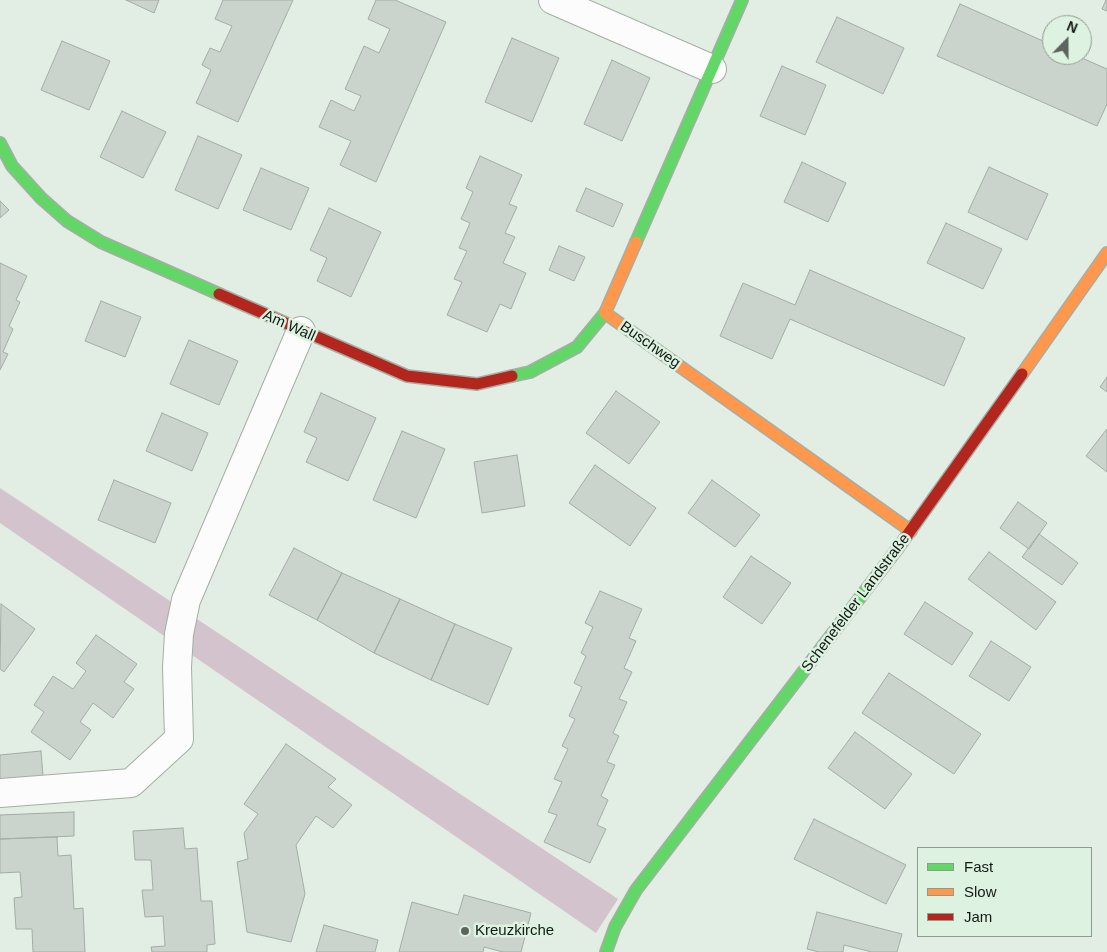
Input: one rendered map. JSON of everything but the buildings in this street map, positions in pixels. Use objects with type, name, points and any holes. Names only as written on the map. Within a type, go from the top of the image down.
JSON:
[{"type":"street","points":[[552,0],[712,69]]},
{"type":"street","name":"Buschweg","points":[[742,0],[605,313],[911,531]]},
{"type":"street","name":"Am Wall","points":[[0,143],[12,166],[41,198],[67,221],[101,242],[407,376],[477,384],[530,372],[576,347],[605,313]]},
{"type":"street","name":"Schenefelder Landstraße","points":[[606,952],[615,927],[636,890],[911,531],[1107,253]]},
{"type":"street","points":[[0,793],[131,783],[179,739],[179,634],[186,600],[301,331]]},
{"type":"shaded area","points":[[0,488],[618,899],[596,933],[0,523]]},
{"type":"traffic: fast","points":[[636,242],[742,0]]},
{"type":"traffic: fast","points":[[0,143],[12,166],[41,198],[67,221],[101,242],[219,294]]},
{"type":"traffic: fast","points":[[512,376],[530,372],[577,347],[605,313]]},
{"type":"traffic: fast","points":[[606,952],[615,927],[636,890],[898,548]]},
{"type":"traffic: slow","points":[[636,242],[605,313],[911,531]]},
{"type":"traffic: slow","points":[[1022,374],[1107,253]]},
{"type":"traffic: jam","points":[[219,294],[407,376],[477,384],[512,376]]},
{"type":"traffic: jam","points":[[898,548],[1022,374]]},
{"type":"place","name":"Kreuzkirche","points":[[465,931]]}]
